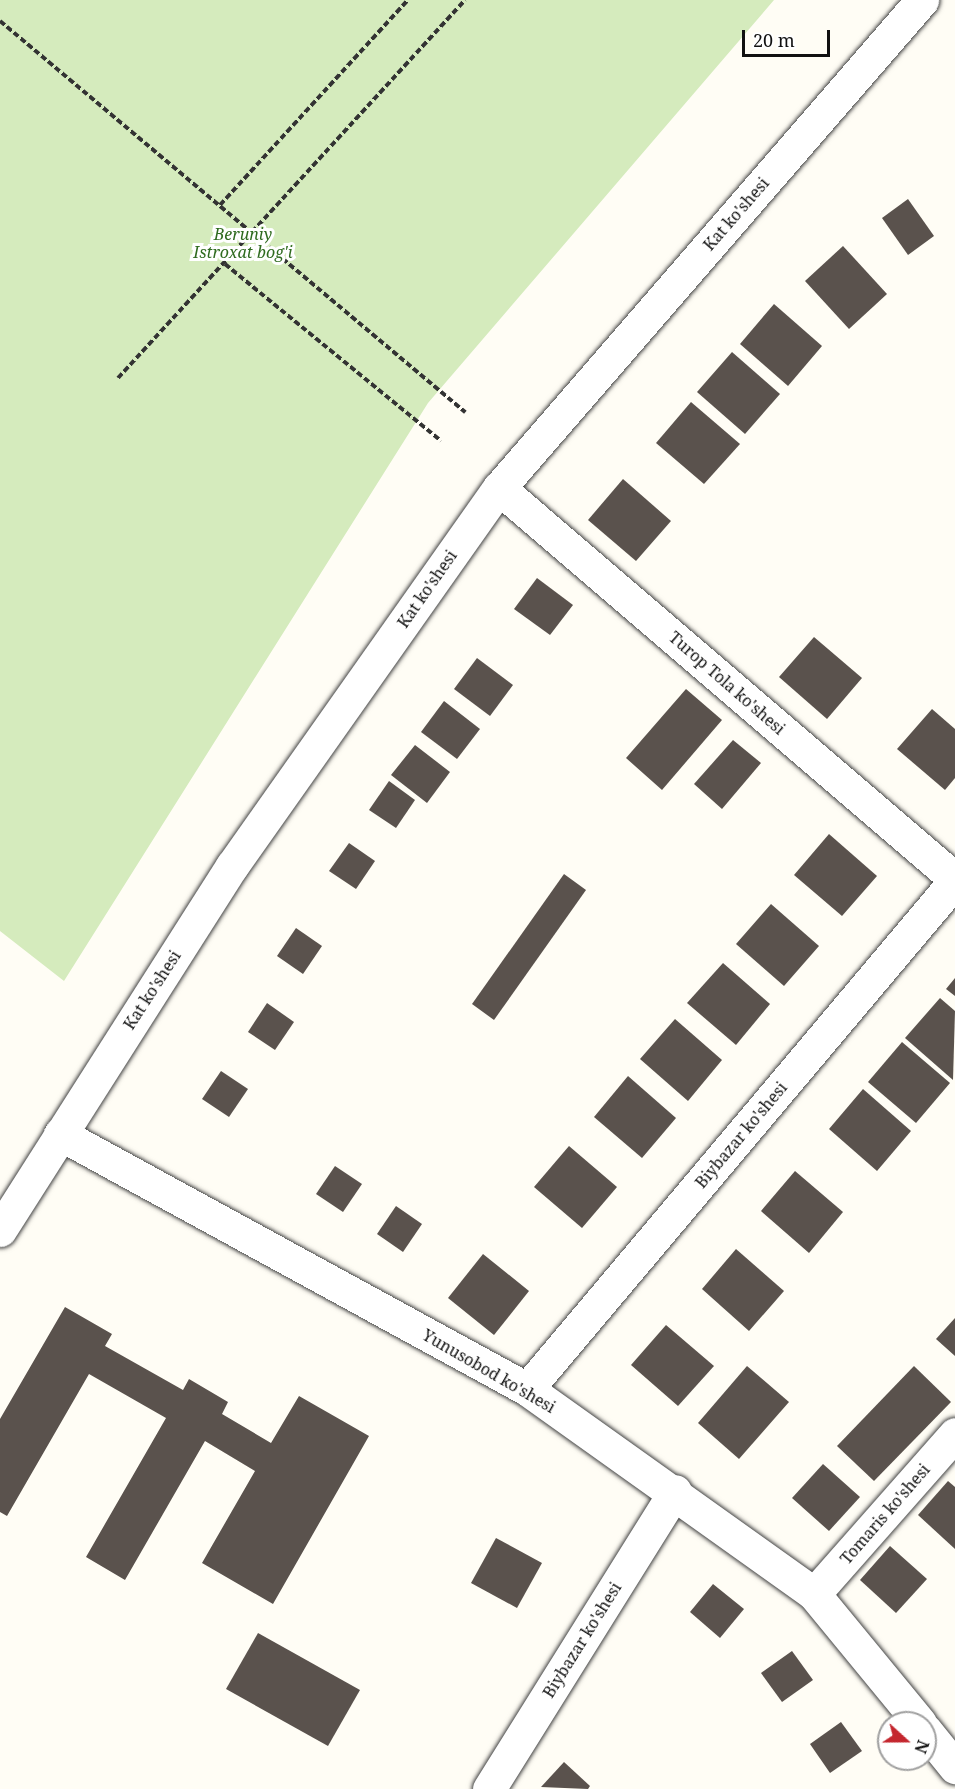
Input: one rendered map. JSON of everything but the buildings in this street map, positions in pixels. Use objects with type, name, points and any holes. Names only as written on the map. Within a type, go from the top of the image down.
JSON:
[{"type":"street","name":"Kat ko'shesi","points":[[0,1230],[232,866],[499,488],[922,0]]},
{"type":"street","name":"Turop Tola ko'shesi","points":[[499,488],[955,880]]},
{"type":"street","name":"Biybazar ko'shesi","points":[[527,1389],[955,880]]},
{"type":"street","name":"Yunusobod ko'shesi","points":[[60,1134],[527,1389],[675,1491],[814,1594],[910,1711]]},
{"type":"street","name":"Tomaris ko'shesi","points":[[814,1594],[955,1434]]},
{"type":"street","name":"Biybazar ko'shesi","points":[[491,1788],[675,1491]]},
{"type":"street","points":[[937,1745],[955,1767]]},
{"type":"path","points":[[220,205],[408,0]]},
{"type":"path","points":[[118,378],[254,234],[465,0]]},
{"type":"path","points":[[0,21],[465,412]]},
{"type":"path","points":[[225,264],[441,441]]},
{"type":"green space","name":"Beruniy Istroxat bog'i","points":[[0,0],[774,0],[428,403],[64,981],[0,931]]}]
